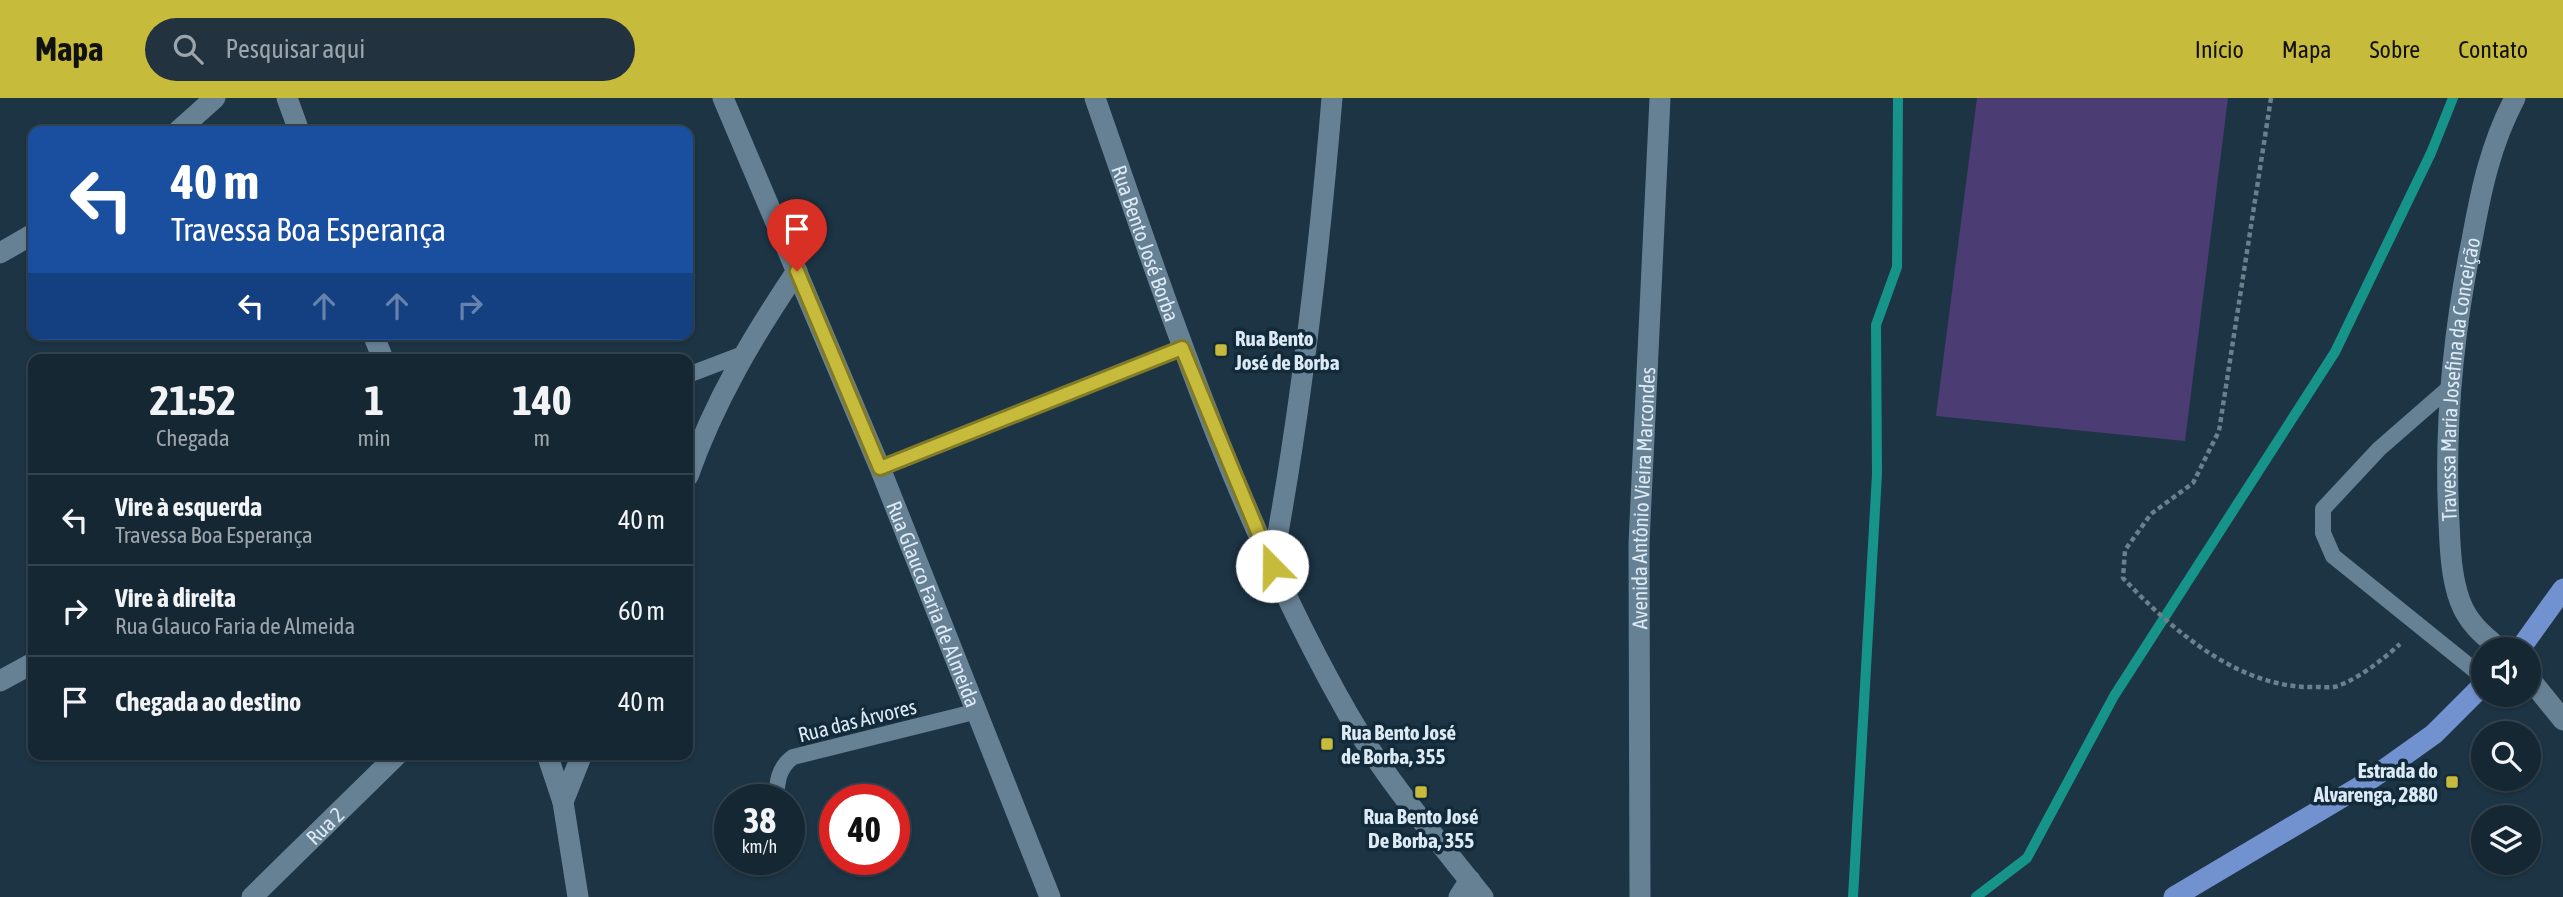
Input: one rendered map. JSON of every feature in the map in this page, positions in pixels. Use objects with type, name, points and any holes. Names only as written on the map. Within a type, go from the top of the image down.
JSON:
[{"type":"main road","points":[[2529,637],[2563,589]]},
{"type":"main road","points":[[2174,897],[2361,786],[2434,734],[2471,697]]},
{"type":"street","points":[[184,126],[215,98]]},
{"type":"street","points":[[287,98],[297,126]]},
{"type":"street","name":"Rua Glauco Faria de Almeida","points":[[723,98],[880,468],[1050,897]]},
{"type":"street","name":"Rua Bento José Borba","points":[[1095,98],[1182,348],[1272,566],[1348,715],[1464,888],[1483,897]]},
{"type":"street","points":[[1272,566],[1302,388],[1320,244],[1332,98]]},
{"type":"street","name":"Avenida Antônio Vieira Marcondes","points":[[1640,897],[1639,543],[1660,98]]},
{"type":"street","name":"Travessa Maria Josefina da Conceição","points":[[2486,637],[2473,626],[2459,600],[2451,551],[2448,503],[2450,387],[2466,268],[2485,172],[2503,121],[2515,98]]},
{"type":"street","points":[[0,253],[28,237]]},
{"type":"street","points":[[693,461],[701,438],[743,354],[797,271]]},
{"type":"street","points":[[0,681],[28,666]]},
{"type":"street","points":[[2541,693],[2563,720]]},
{"type":"street","name":"Rua 2","points":[[251,897],[392,760]]},
{"type":"street","points":[[549,760],[563,802],[578,897]]},
{"type":"street","points":[[563,802],[580,760]]},
{"type":"lane","points":[[880,468],[1182,348]]},
{"type":"lane","points":[[693,373],[743,354]]},
{"type":"lane","points":[[2450,387],[2378,449],[2323,509],[2323,533],[2333,556],[2471,667]]},
{"type":"lane","name":"Rua das Árvores","points":[[777,784],[783,764],[793,757],[978,711]]},
{"type":"path","points":[[2271,98],[2231,369],[2219,431],[2193,483],[2151,514],[2125,550],[2123,578],[2148,604],[2216,659],[2259,678],[2297,688],[2336,687],[2376,664],[2422,626]]},
{"type":"shaded area","points":[[1977,98],[2228,98],[2185,441],[1936,416]]},
{"type":"waterway","points":[[1853,897],[1877,474],[1876,325],[1897,267],[1898,98]]},
{"type":"waterway","points":[[1976,897],[2027,858],[2114,696],[2335,352],[2431,153],[2453,98]]},
{"type":"place","name":"Rua Bento José de Borba","points":[[1221,350]]},
{"type":"place","name":"Rua Bento José de Borba, 355","points":[[1327,744]]},
{"type":"place","name":"Estrada do Alvarenga, 2880","points":[[2452,782]]},
{"type":"place","name":"Rua Bento José De Borba, 355","points":[[1421,792]]},
{"type":"route","points":[[797,271],[880,468],[1182,348],[1272,566]]}]
